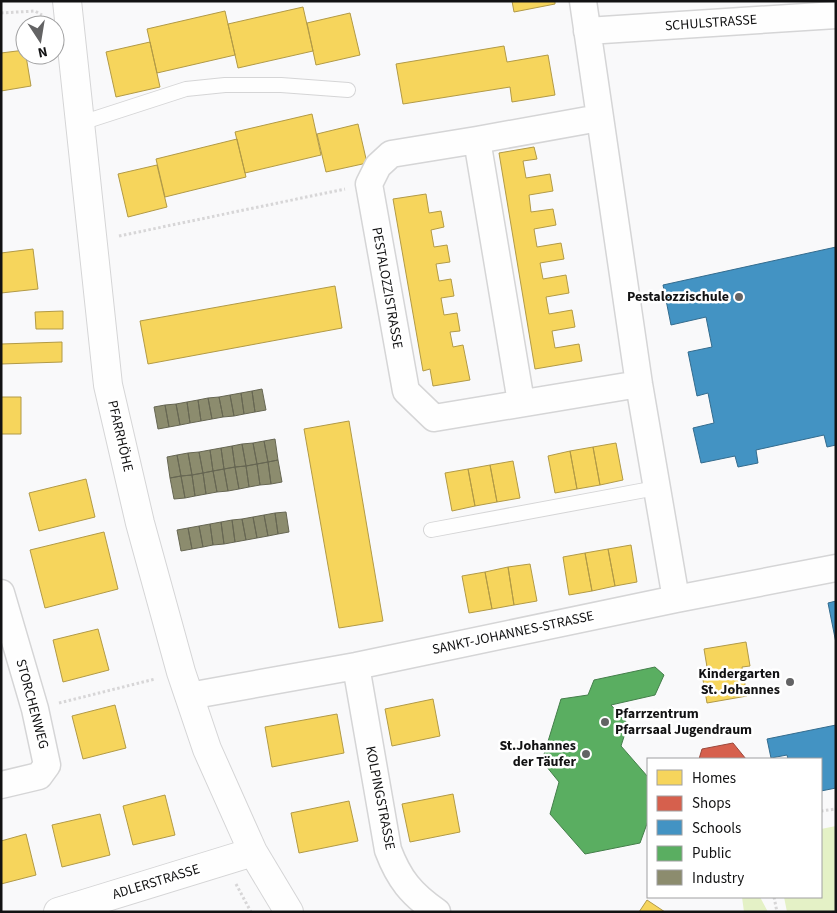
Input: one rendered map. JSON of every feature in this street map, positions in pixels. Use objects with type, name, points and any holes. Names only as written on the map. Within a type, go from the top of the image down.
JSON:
[{"type":"street","name":"PFARRHÖHE","points":[[67,1],[108,385],[140,523],[185,684],[207,749],[252,852],[289,912]]},
{"type":"street","points":[[583,1],[639,384],[676,599]]},
{"type":"street","name":"SCHULSTRASSE","points":[[587,31],[836,15]]},
{"type":"street","points":[[369,184],[378,166],[391,154],[599,118]]},
{"type":"street","points":[[477,140],[521,402]]},
{"type":"street","name":"PESTALOZZISTRASSE","points":[[369,184],[406,391],[434,418],[521,402],[639,384]]},
{"type":"street","name":"SANKT-JOHANNES-STRASSE","points":[[185,684],[356,666],[676,599],[836,568]]},
{"type":"street","name":"STORCHENWEG","points":[[1,592],[48,765],[39,776],[1,785]]},
{"type":"street","name":"KOLPINGSTRASSE","points":[[356,666],[388,850],[396,871],[410,890],[437,912]]},
{"type":"street","name":"ADLERSTRASSE","points":[[58,912],[252,852]]},
{"type":"lane","points":[[81,122],[186,89],[225,85],[280,85],[348,90]]},
{"type":"lane","points":[[432,530],[656,488]]},
{"type":"path","points":[[1,13],[35,11],[40,15]]},
{"type":"path","points":[[94,241],[369,184]]},
{"type":"path","points":[[34,709],[185,684]]},
{"type":"path","points":[[822,811],[836,809]]},
{"type":"path","points":[[774,898],[777,912]]},
{"type":"green space","points":[[836,826],[836,912],[787,912],[784,898],[822,898],[822,829]]},
{"type":"green space","points":[[742,898],[761,898],[768,912],[744,912]]},
{"type":"building: Homes","points":[[512,1],[555,1],[555,4],[514,12]]},
{"type":"building: Homes","points":[[303,7],[313,51],[238,68],[228,24]]},
{"type":"building: Homes","points":[[225,11],[235,55],[157,73],[147,29]]},
{"type":"building: Homes","points":[[350,13],[360,55],[316,65],[307,23]]},
{"type":"building: Homes","points":[[150,42],[160,87],[116,97],[106,52]]},
{"type":"building: Homes","points":[[504,46],[507,62],[548,55],[555,95],[512,102],[510,87],[403,104],[396,64]]},
{"type":"building: Homes","points":[[15,51],[15,65],[28,65],[31,86],[1,91],[1,53]]},
{"type":"building: Homes","points":[[312,114],[321,155],[245,173],[235,132]]},
{"type":"building: Homes","points":[[358,124],[367,163],[326,172],[317,134]]},
{"type":"building: Homes","points":[[237,139],[246,177],[165,197],[156,159]]},
{"type":"building: Homes","points":[[534,147],[537,159],[523,161],[526,178],[550,174],[553,191],[529,195],[531,212],[553,209],[556,225],[534,229],[537,247],[561,243],[564,259],[540,263],[543,279],[566,275],[569,293],[546,297],[549,314],[572,310],[575,327],[552,331],[555,348],[579,344],[582,361],[535,369],[499,153]]},
{"type":"building: Homes","points":[[157,165],[167,207],[128,217],[118,174]]},
{"type":"building: Homes","points":[[426,194],[429,213],[441,211],[444,227],[431,230],[434,247],[447,245],[450,262],[436,264],[439,281],[451,279],[454,296],[441,298],[444,315],[457,313],[460,331],[450,332],[453,347],[463,345],[470,380],[433,386],[430,369],[423,371],[393,199]]},
{"type":"building: Homes","points":[[33,249],[38,289],[1,293],[1,253]]},
{"type":"building: Homes","points":[[335,286],[342,328],[148,364],[140,321]]},
{"type":"building: Homes","points":[[63,311],[63,329],[36,329],[35,312]]},
{"type":"building: Homes","points":[[62,342],[62,362],[1,364],[1,344]]},
{"type":"building: Homes","points":[[1,397],[21,397],[21,434],[1,434]]},
{"type":"building: Homes","points":[[349,421],[383,621],[339,628],[304,429]]},
{"type":"building: Homes","points":[[616,443],[623,480],[600,485],[593,447]]},
{"type":"building: Homes","points":[[593,447],[600,485],[577,489],[570,451]]},
{"type":"building: Homes","points":[[570,451],[577,489],[555,493],[548,456]]},
{"type":"building: Homes","points":[[513,461],[520,498],[497,502],[490,465]]},
{"type":"building: Homes","points":[[490,465],[497,502],[475,506],[468,469]]},
{"type":"building: Homes","points":[[468,469],[475,506],[452,511],[445,473]]},
{"type":"building: Homes","points":[[86,479],[95,517],[39,531],[29,493]]},
{"type":"building: Homes","points":[[104,532],[118,589],[45,608],[30,550]]},
{"type":"building: Homes","points":[[631,545],[637,582],[615,586],[608,549]]},
{"type":"building: Homes","points":[[608,549],[615,586],[592,591],[585,553]]},
{"type":"building: Homes","points":[[585,553],[592,591],[569,595],[563,557]]},
{"type":"building: Homes","points":[[530,564],[537,601],[514,605],[508,567]]},
{"type":"building: Homes","points":[[508,567],[514,605],[492,609],[485,572]]},
{"type":"building: Homes","points":[[485,572],[492,609],[469,613],[462,576]]},
{"type":"building: Homes","points":[[98,629],[109,670],[63,682],[53,640]]},
{"type":"building: Homes","points":[[746,642],[750,666],[742,667],[747,696],[707,703],[702,674],[708,673],[704,649]]},
{"type":"building: Homes","points":[[433,699],[440,736],[392,746],[385,709]]},
{"type":"building: Homes","points":[[115,705],[126,748],[83,759],[72,716]]},
{"type":"building: Homes","points":[[337,714],[344,753],[272,767],[265,727]]},
{"type":"building: Homes","points":[[453,794],[460,832],[410,842],[402,804]]},
{"type":"building: Homes","points":[[165,795],[175,835],[133,845],[123,806]]},
{"type":"building: Homes","points":[[349,801],[358,841],[299,853],[291,813]]},
{"type":"building: Homes","points":[[100,814],[110,855],[62,867],[52,825]]},
{"type":"building: Homes","points":[[26,834],[36,875],[1,884],[1,841]]},
{"type":"building: Homes","points":[[647,900],[665,912],[639,912]]},
{"type":"building: Shops","points":[[733,743],[745,758],[699,758],[702,749]]},
{"type":"building: Schools","points":[[836,247],[836,445],[827,447],[824,435],[756,450],[758,463],[738,467],[735,456],[701,463],[693,428],[714,423],[708,393],[697,396],[688,352],[712,347],[706,317],[671,325],[663,285]]},
{"type":"building: Schools","points":[[836,601],[836,643],[828,603]]},
{"type":"building: Schools","points":[[836,725],[836,788],[822,791],[822,758],[788,758],[787,755],[771,758],[767,739]]},
{"type":"building: Public","name":"St.Johannes der Täufer","points":[[655,667],[664,675],[655,695],[611,705],[628,724],[621,746],[647,776],[647,824],[640,843],[585,854],[550,814],[559,782],[542,761],[561,699],[588,695],[594,680]]},
{"type":"building: Industry","points":[[262,389],[266,410],[255,412],[252,391]]},
{"type":"building: Industry","points":[[252,391],[255,412],[244,414],[241,393]]},
{"type":"building: Industry","points":[[241,393],[244,414],[234,416],[230,395]]},
{"type":"building: Industry","points":[[230,395],[234,416],[223,417],[219,397]]},
{"type":"building: Industry","points":[[219,397],[223,417],[212,419],[208,398]]},
{"type":"building: Industry","points":[[208,398],[212,419],[201,421],[198,400]]},
{"type":"building: Industry","points":[[198,400],[201,421],[190,423],[187,402]]},
{"type":"building: Industry","points":[[187,402],[190,423],[180,425],[176,404]]},
{"type":"building: Industry","points":[[176,404],[180,425],[169,427],[165,405]]},
{"type":"building: Industry","points":[[165,405],[169,427],[158,429],[154,407]]},
{"type":"building: Industry","points":[[275,439],[278,460],[268,462],[264,441]]},
{"type":"building: Industry","points":[[264,441],[268,462],[257,464],[253,443]]},
{"type":"building: Industry","points":[[253,443],[257,464],[246,466],[242,444]]},
{"type":"building: Industry","points":[[242,444],[246,466],[235,467],[232,446]]},
{"type":"building: Industry","points":[[232,446],[235,467],[224,469],[221,448]]},
{"type":"building: Industry","points":[[221,448],[224,469],[213,471],[210,450]]},
{"type":"building: Industry","points":[[210,450],[213,471],[203,473],[199,452]]},
{"type":"building: Industry","points":[[199,452],[203,473],[192,475],[188,453]]},
{"type":"building: Industry","points":[[188,453],[192,475],[181,476],[177,455]]},
{"type":"building: Industry","points":[[177,455],[181,476],[170,478],[167,457]]},
{"type":"building: Industry","points":[[278,460],[282,482],[271,484],[268,462]]},
{"type":"building: Industry","points":[[268,462],[271,484],[260,485],[257,464]]},
{"type":"building: Industry","points":[[257,464],[260,485],[249,487],[246,466]]},
{"type":"building: Industry","points":[[246,466],[249,487],[239,489],[235,467]]},
{"type":"building: Industry","points":[[235,467],[239,489],[228,491],[224,469]]},
{"type":"building: Industry","points":[[224,469],[228,491],[217,492],[213,471]]},
{"type":"building: Industry","points":[[213,471],[217,492],[206,494],[203,473]]},
{"type":"building: Industry","points":[[203,473],[206,494],[195,496],[192,475]]},
{"type":"building: Industry","points":[[192,475],[195,496],[185,498],[181,476]]},
{"type":"building: Industry","points":[[181,476],[185,498],[174,499],[170,478]]},
{"type":"building: Industry","points":[[286,512],[289,532],[278,534],[275,513]]},
{"type":"building: Industry","points":[[275,513],[278,534],[268,536],[264,515]]},
{"type":"building: Industry","points":[[264,515],[268,536],[257,538],[253,517]]},
{"type":"building: Industry","points":[[253,517],[257,538],[246,540],[242,519]]},
{"type":"building: Industry","points":[[242,519],[246,540],[235,542],[232,520]]},
{"type":"building: Industry","points":[[232,520],[235,542],[224,544],[221,522]]},
{"type":"building: Industry","points":[[221,522],[224,544],[213,545],[210,524]]},
{"type":"building: Industry","points":[[210,524],[213,545],[203,547],[199,526]]},
{"type":"building: Industry","points":[[199,526],[203,547],[192,549],[188,528]]},
{"type":"building: Industry","points":[[188,528],[192,549],[181,551],[177,530]]},
{"type":"place","name":"Pestalozzischule","points":[[739,297]]},
{"type":"place","name":"Kindergarten St. Johannes","points":[[790,682]]},
{"type":"place","name":"Pfarrzentrum Pfarrsaal Jugendraum","points":[[605,722]]},
{"type":"place","name":"St.Johannes der Täufer","points":[[586,754]]}]
